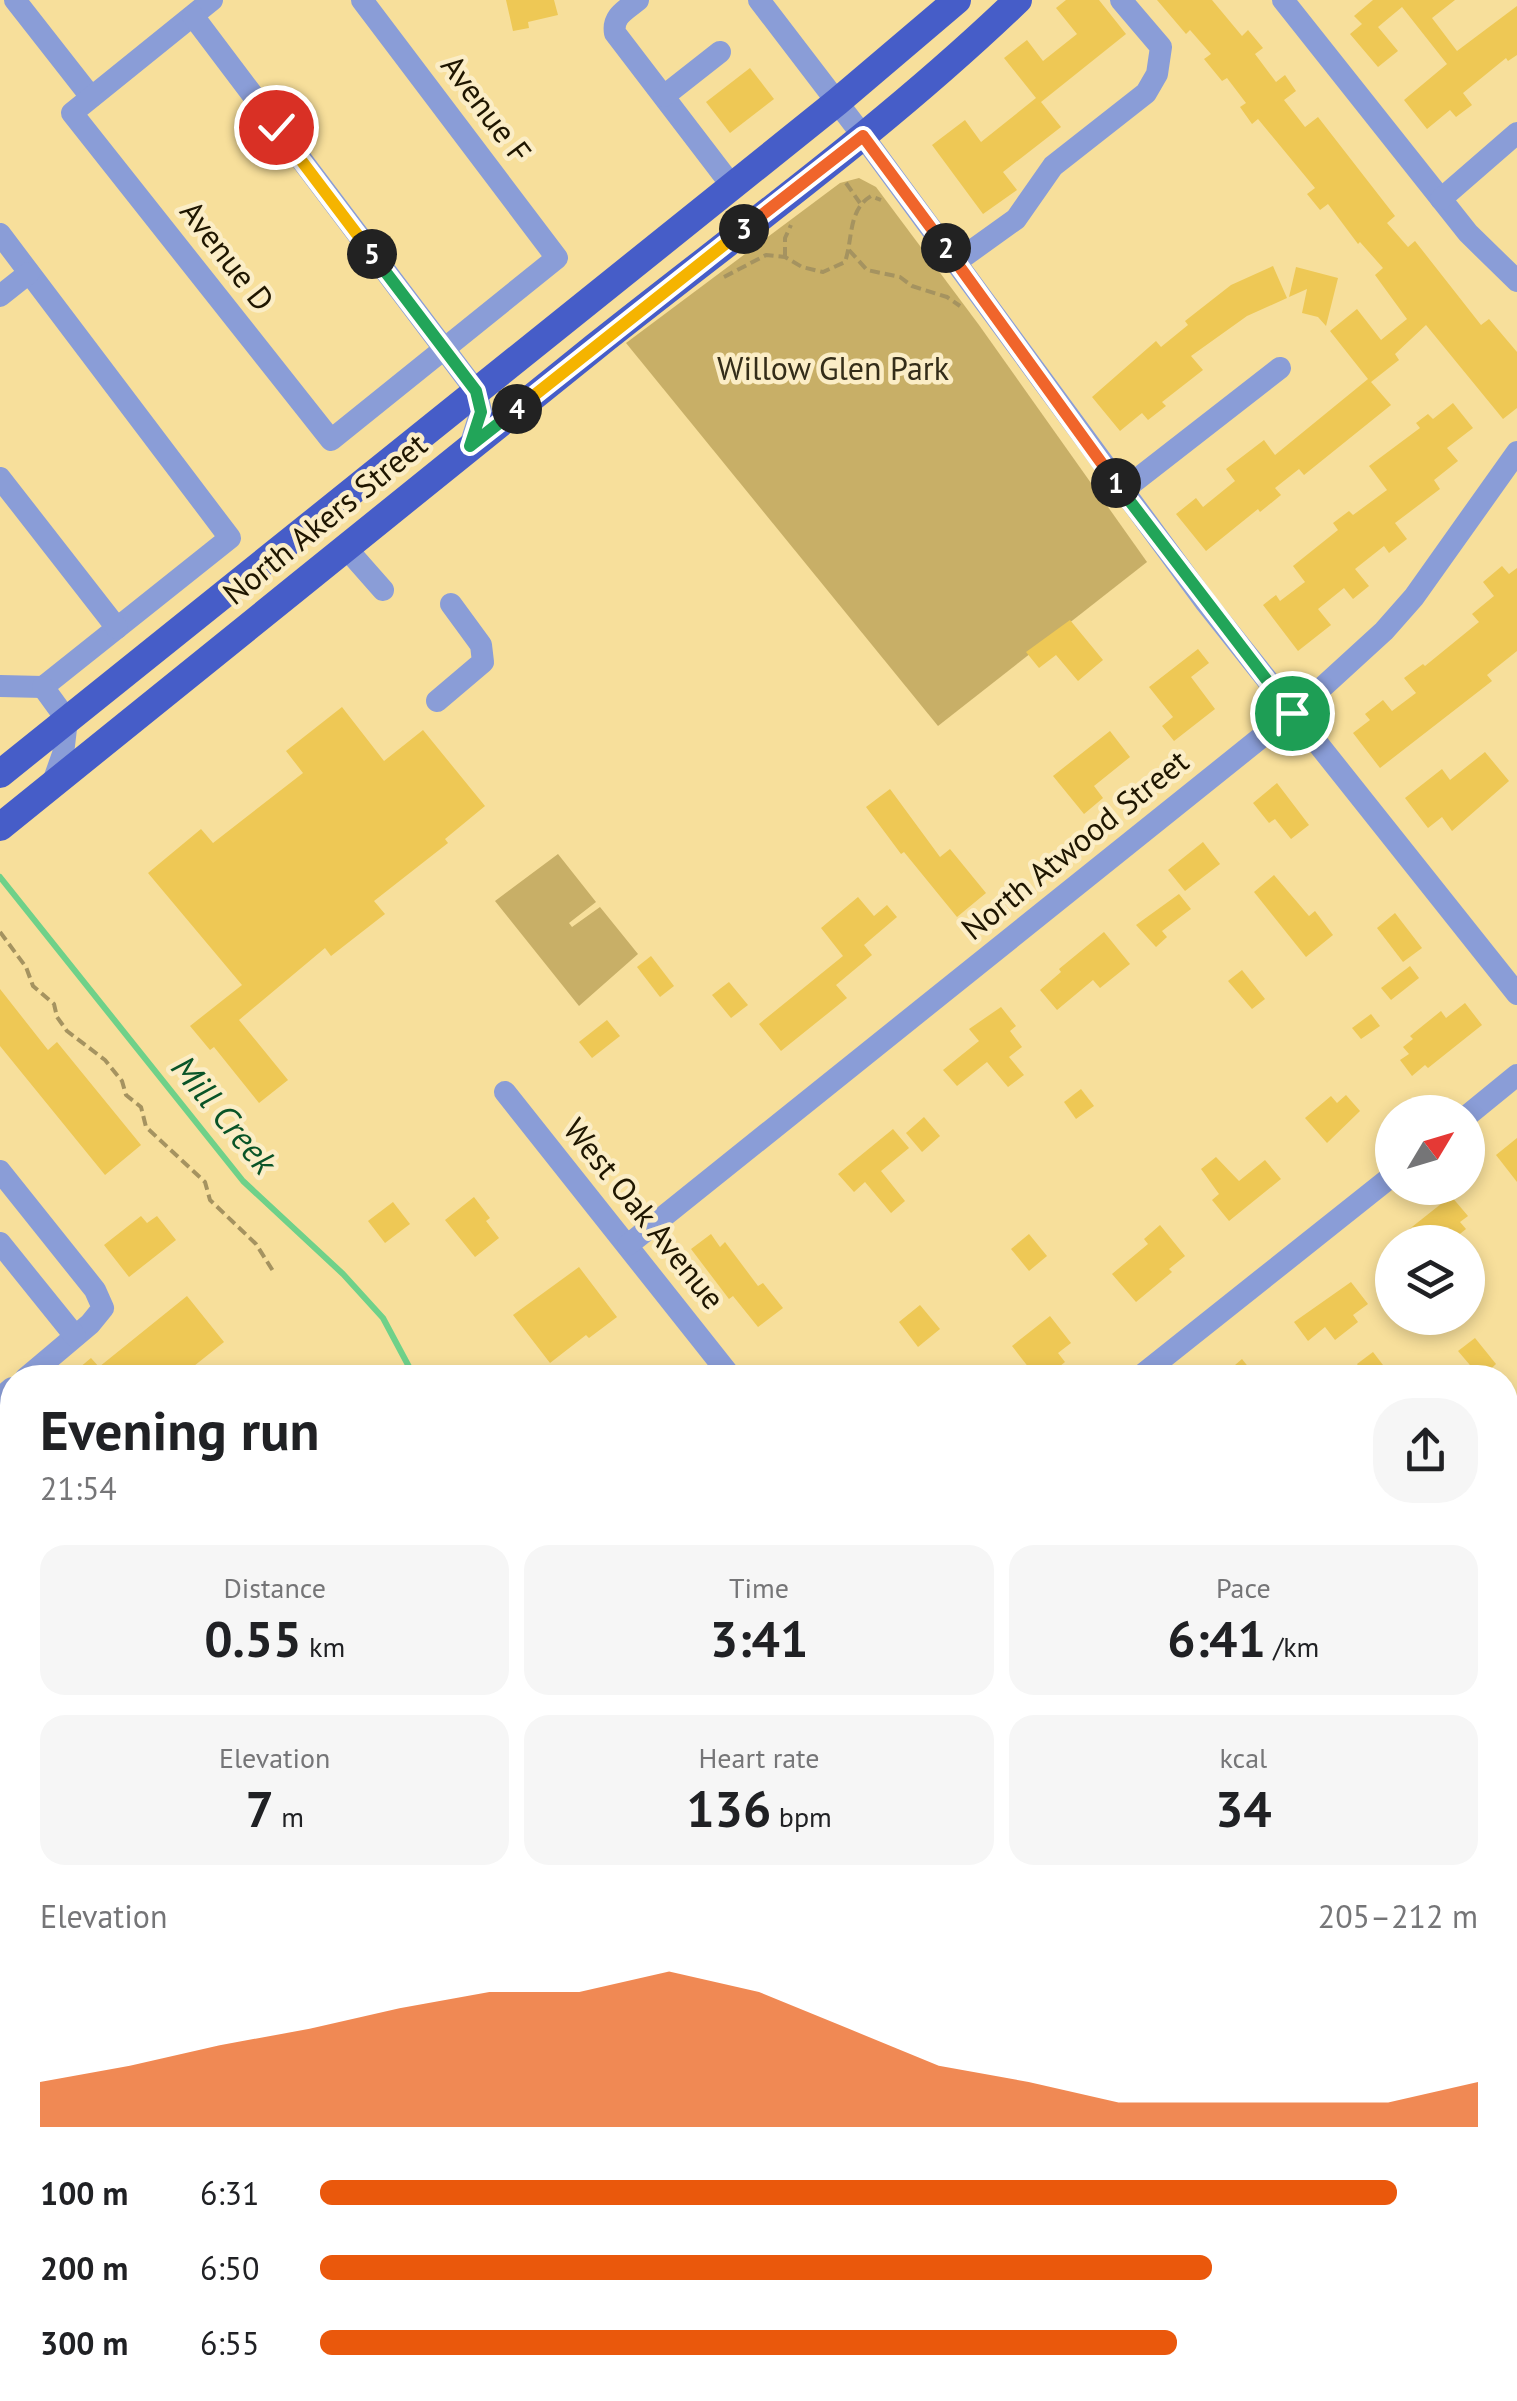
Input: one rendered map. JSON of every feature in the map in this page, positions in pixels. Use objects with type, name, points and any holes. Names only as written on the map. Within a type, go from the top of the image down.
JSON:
[{"type":"main road","name":"North Akers Street","points":[[0,774],[837,102],[958,0]]},
{"type":"main road","name":"North Akers Street","points":[[0,827],[470,446],[863,136],[971,46],[1018,0]]},
{"type":"street","points":[[15,0],[91,97],[212,0]]},
{"type":"street","name":"Avenue F","points":[[362,0],[557,258],[444,349]]},
{"type":"street","points":[[638,0],[618,16],[615,33],[732,186]]},
{"type":"street","points":[[758,0],[863,136],[1122,491],[1292,713],[1517,994]]},
{"type":"street","points":[[956,262],[1016,219],[1053,166],[1146,93],[1157,74],[1161,47],[1121,0]]},
{"type":"street","points":[[1283,0],[1441,199],[1489,256],[1517,281]]},
{"type":"street","points":[[192,16],[476,391],[481,412],[470,446]]},
{"type":"street","points":[[664,96],[720,52]]},
{"type":"street","name":"Avenue D","points":[[91,97],[72,113],[331,440],[444,349]]},
{"type":"street","points":[[1441,199],[1517,133]]},
{"type":"street","points":[[0,234],[230,538],[43,687],[0,686]]},
{"type":"street","points":[[0,296],[29,273]]},
{"type":"street","points":[[1122,491],[1280,368]]},
{"type":"street","name":"North Atwood Street","points":[[628,1245],[1292,713],[1384,631],[1414,597],[1517,452]]},
{"type":"street","points":[[0,478],[117,628]]},
{"type":"street","points":[[346,548],[383,590]]},
{"type":"street","points":[[437,701],[483,662],[481,645],[451,604]]},
{"type":"street","points":[[43,687],[68,720],[63,754],[52,786]]},
{"type":"street","points":[[1485,1101],[1517,1075]]},
{"type":"street","name":"West Oak Avenue","points":[[505,1092],[722,1365]]},
{"type":"street","points":[[0,1170],[101,1299],[100,1314],[41,1365]]},
{"type":"street","points":[[1154,1365],[1375,1190]]},
{"type":"street","points":[[0,1243],[75,1336]]},
{"type":"path","points":[[846,182],[860,203]]},
{"type":"path","points":[[724,277],[766,255],[784,257],[823,272],[845,262],[860,203],[871,196],[881,200]]},
{"type":"path","points":[[784,257],[785,238],[791,225]]},
{"type":"path","points":[[849,250],[866,270],[900,277],[960,306]]},
{"type":"path","points":[[0,932],[26,967],[32,986],[54,1004],[67,1031],[105,1060],[122,1081],[126,1095],[141,1107],[146,1127],[205,1182],[210,1200],[256,1244],[273,1271]]},
{"type":"green space","name":"Willow Glen Park","points":[[859,178],[876,187],[1147,562],[938,726],[626,343],[840,183]]},
{"type":"green space","points":[[558,854],[596,902],[569,923],[572,927],[600,907],[638,954],[579,1006],[495,901]]},
{"type":"building","points":[[506,0],[554,0],[558,15],[528,22],[529,28],[513,31]]},
{"type":"building","points":[[1066,0],[1099,0],[1126,34],[1041,102],[1061,127],[1003,172],[1017,190],[983,214],[932,145],[965,120],[981,142],[1036,98],[1004,58],[1027,40],[1043,61],[1077,34],[1056,8]]},
{"type":"building","points":[[1157,0],[1212,0],[1242,36],[1248,30],[1263,48],[1255,54],[1276,82],[1285,75],[1296,91],[1284,100],[1305,127],[1318,117],[1395,216],[1387,223],[1408,247],[1415,241],[1481,325],[1489,319],[1517,352],[1517,408],[1503,419],[1426,325],[1395,354],[1399,360],[1371,382],[1391,405],[1304,475],[1299,469],[1275,488],[1281,495],[1206,551],[1176,514],[1196,498],[1203,507],[1235,481],[1226,469],[1264,440],[1275,455],[1368,379],[1330,331],[1357,309],[1381,340],[1407,319],[1375,275],[1383,268],[1358,244],[1328,204],[1320,210],[1307,194],[1315,188],[1258,119],[1252,124],[1240,107],[1246,103],[1227,78],[1222,81],[1204,59],[1211,54],[1190,30],[1186,34]]},
{"type":"building","points":[[1373,0],[1455,0],[1432,18],[1457,51],[1517,6],[1517,55],[1508,61],[1506,58],[1463,93],[1472,105],[1456,117],[1450,110],[1427,129],[1404,100],[1447,64],[1402,7],[1378,27],[1398,51],[1378,67],[1350,34],[1362,24],[1354,16]]},
{"type":"building","points":[[750,68],[774,99],[730,133],[706,102]]},
{"type":"building","points":[[1273,266],[1287,298],[1247,316],[1191,356],[1203,370],[1162,402],[1166,406],[1148,420],[1142,413],[1120,431],[1092,397],[1156,341],[1161,347],[1188,325],[1185,321],[1231,285]]},
{"type":"building","points":[[1296,267],[1338,278],[1326,326],[1318,317],[1302,313],[1307,289],[1289,297]]},
{"type":"building","points":[[1453,403],[1473,428],[1447,448],[1458,461],[1434,480],[1440,489],[1395,523],[1407,539],[1389,553],[1384,546],[1355,569],[1369,586],[1353,599],[1344,588],[1318,609],[1331,625],[1298,651],[1263,605],[1276,595],[1280,601],[1305,582],[1293,566],[1338,530],[1333,523],[1349,511],[1353,515],[1387,490],[1369,466],[1420,428],[1416,423],[1428,414],[1433,419]]},
{"type":"building","points":[[1502,566],[1509,574],[1517,568],[1517,651],[1487,675],[1492,681],[1380,768],[1353,733],[1370,720],[1365,714],[1383,700],[1392,711],[1416,693],[1404,678],[1479,622],[1472,614],[1494,596],[1483,582]]},
{"type":"building","points":[[1070,620],[1103,660],[1078,681],[1056,655],[1039,668],[1026,652]]},
{"type":"building","points":[[1198,649],[1209,663],[1191,677],[1215,709],[1174,741],[1162,726],[1173,717],[1149,687]]},
{"type":"building","points":[[342,707],[384,761],[423,730],[485,806],[445,839],[448,843],[374,901],[385,914],[331,956],[325,948],[239,1020],[288,1080],[259,1103],[214,1047],[210,1050],[190,1026],[242,985],[148,873],[201,829],[213,843],[303,773],[286,751]]},
{"type":"building","points":[[1110,731],[1130,757],[1094,786],[1103,798],[1084,814],[1053,776]]},
{"type":"building","points":[[1485,752],[1509,781],[1452,831],[1442,817],[1428,828],[1405,798],[1442,769],[1450,780]]},
{"type":"building","points":[[1277,783],[1309,825],[1291,839],[1275,819],[1269,823],[1253,803]]},
{"type":"building","points":[[890,789],[940,857],[950,849],[986,893],[957,917],[866,807]]},
{"type":"building","points":[[1203,842],[1220,864],[1185,891],[1168,870]]},
{"type":"building","points":[[1274,875],[1309,916],[1315,911],[1333,935],[1306,957],[1254,892]]},
{"type":"building","points":[[1179,894],[1191,909],[1162,931],[1167,937],[1156,947],[1136,925]]},
{"type":"building","points":[[858,897],[874,916],[887,905],[897,917],[864,945],[872,955],[836,985],[847,998],[781,1051],[759,1024],[843,956],[821,928]]},
{"type":"building","points":[[1395,913],[1422,948],[1403,962],[1377,928]]},
{"type":"building","points":[[1104,932],[1130,964],[1100,988],[1093,980],[1057,1010],[1040,990]]},
{"type":"building","points":[[651,956],[674,986],[660,997],[637,967]]},
{"type":"building","points":[[1410,966],[1419,978],[1391,1000],[1381,988]]},
{"type":"building","points":[[1242,970],[1265,999],[1252,1009],[1228,981]]},
{"type":"building","points":[[729,982],[748,1005],[731,1018],[712,995]]},
{"type":"building","points":[[0,989],[48,1050],[57,1042],[141,1145],[105,1175],[0,1046]]},
{"type":"building","points":[[1465,1003],[1482,1025],[1412,1076],[1400,1060],[1409,1054],[1403,1047],[1413,1039],[1410,1036],[1441,1011],[1446,1018]]},
{"type":"building","points":[[1001,1007],[1016,1026],[1010,1031],[1022,1047],[1009,1057],[1024,1075],[1008,1087],[987,1062],[957,1086],[943,1070],[979,1041],[969,1029]]},
{"type":"building","points":[[1371,1014],[1380,1026],[1361,1039],[1352,1028]]},
{"type":"building","points":[[607,1020],[620,1036],[592,1058],[579,1042]]},
{"type":"building","points":[[1081,1089],[1094,1106],[1076,1119],[1064,1102]]},
{"type":"building","points":[[1346,1095],[1360,1111],[1327,1143],[1305,1118],[1331,1096],[1337,1103]]},
{"type":"building","points":[[924,1117],[940,1136],[922,1152],[906,1133]]},
{"type":"building","points":[[893,1129],[909,1148],[881,1171],[905,1201],[891,1213],[865,1182],[854,1192],[838,1174]]},
{"type":"building","points":[[1517,1138],[1517,1182],[1496,1155]]},
{"type":"building","points":[[1216,1157],[1239,1181],[1265,1160],[1281,1179],[1229,1221],[1212,1200],[1219,1194],[1201,1169]]},
{"type":"building","points":[[474,1197],[499,1238],[475,1257],[445,1220]]},
{"type":"building","points":[[393,1202],[410,1224],[385,1243],[368,1221]]},
{"type":"building","points":[[1440,1205],[1459,1205],[1468,1216],[1460,1222],[1463,1225],[1414,1225]]},
{"type":"building","points":[[141,1216],[147,1223],[157,1216],[176,1240],[129,1277],[104,1245]]},
{"type":"building","points":[[1160,1225],[1185,1256],[1136,1302],[1112,1274],[1148,1244],[1144,1239]]},
{"type":"building","points":[[711,1234],[720,1247],[725,1242],[758,1286],[763,1283],[783,1308],[758,1327],[733,1296],[729,1299],[691,1249]]},
{"type":"building","points":[[1029,1234],[1047,1256],[1029,1271],[1011,1249]]},
{"type":"building","points":[[579,1267],[617,1317],[550,1363],[513,1315]]},
{"type":"building","points":[[1351,1282],[1368,1304],[1353,1315],[1358,1322],[1335,1340],[1325,1327],[1308,1341],[1294,1322]]},
{"type":"building","points":[[187,1296],[224,1342],[195,1365],[101,1365]]},
{"type":"building","points":[[920,1305],[940,1329],[918,1347],[899,1322]]},
{"type":"building","points":[[1050,1316],[1071,1343],[1058,1353],[1065,1362],[1061,1365],[1027,1365],[1012,1346]]},
{"type":"building","points":[[1475,1338],[1496,1364],[1470,1365],[1458,1351]]},
{"type":"building","points":[[1373,1352],[1383,1365],[1358,1365]]},
{"type":"waterway","name":"Mill Creek","points":[[0,877],[243,1181],[343,1274],[383,1318],[408,1365]]},
{"type":"route","points":[[276,127],[476,391],[481,412],[470,446],[863,136],[1122,491],[1292,713]]}]
